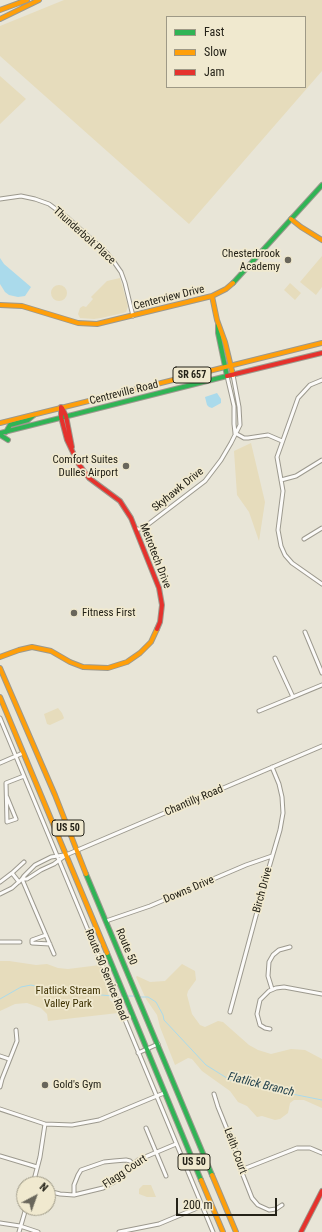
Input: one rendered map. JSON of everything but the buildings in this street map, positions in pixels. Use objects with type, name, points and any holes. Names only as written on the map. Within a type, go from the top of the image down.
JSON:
[{"type":"main road","points":[[0,10],[27,0]]},
{"type":"main road","points":[[0,19],[39,0]]},
{"type":"main road","name":"Centerview Drive","points":[[0,305],[22,306],[87,324],[101,323],[133,316],[212,296],[226,289],[238,279],[322,185]]},
{"type":"main road","points":[[291,219],[322,240]]},
{"type":"main road","name":"Skyhawk Drive","points":[[212,296],[233,375]]},
{"type":"main road","name":"Skyhawk Drive","points":[[218,320],[218,333],[227,376]]},
{"type":"main road","name":"Centreville Road","points":[[0,423],[322,343]]},
{"type":"main road","name":"Centreville Road","points":[[0,434],[61,417],[322,353]]},
{"type":"main road","points":[[311,356],[322,356]]},
{"type":"main road","name":"Metrotech Drive","points":[[61,408],[66,416],[73,453]]},
{"type":"main road","name":"Metrotech Drive","points":[[0,657],[32,647],[51,651],[70,662],[81,666],[103,669],[118,666],[127,662],[144,650],[151,642],[158,627],[162,610],[162,599],[158,582],[136,529],[129,514],[122,504],[111,493],[89,478],[82,469],[67,440],[61,417],[61,408]]},
{"type":"main road","points":[[6,432],[10,425],[28,420],[35,414]]},
{"type":"main road","points":[[0,434],[8,440]]},
{"type":"main road","name":"Route 50","points":[[0,668],[236,1232]]},
{"type":"main road","name":"Route 50","points":[[0,697],[223,1232]]},
{"type":"main road","points":[[301,1232],[322,1191]]},
{"type":"street","name":"Thunderbolt Place","points":[[0,198],[21,196],[35,199],[49,204],[68,218],[107,253],[121,272],[133,316]]},
{"type":"street","name":"Skyhawk Drive","points":[[136,529],[142,529],[148,525],[206,482],[221,460],[239,428],[240,414],[233,375]]},
{"type":"street","name":"Skyhawk Drive","points":[[227,376],[234,406],[234,424],[236,434]]},
{"type":"street","points":[[322,380],[310,385],[298,398],[277,457],[283,491],[278,530],[280,546],[285,555],[293,564],[322,584]]},
{"type":"street","points":[[236,434],[244,438],[268,435],[282,441]]},
{"type":"street","points":[[281,480],[296,476],[322,460]]},
{"type":"street","points":[[304,539],[322,528]]},
{"type":"street","points":[[305,632],[322,673]]},
{"type":"street","points":[[275,658],[293,697]]},
{"type":"street","points":[[259,711],[322,685]]},
{"type":"street","name":"Route 50 Service Road","points":[[0,718],[213,1232]]},
{"type":"street","name":"Chantilly Road","points":[[0,894],[12,888],[35,865],[51,857],[66,855],[77,851],[322,746]]},
{"type":"street","points":[[0,763],[23,753]]},
{"type":"street","name":"Birch Drive","points":[[230,1012],[280,830],[283,813],[281,790],[272,767]]},
{"type":"street","points":[[7,797],[16,819],[7,822],[6,783],[24,776]]},
{"type":"street","name":"Chantilly Road","points":[[22,879],[27,879],[66,855]]},
{"type":"street","name":"Downs Drive","points":[[106,921],[152,905],[246,865],[272,856]]},
{"type":"street","points":[[0,882],[24,862]]},
{"type":"street","points":[[12,873],[19,882]]},
{"type":"street","points":[[22,879],[54,954]]},
{"type":"street","points":[[46,935],[32,940],[32,943],[50,944]]},
{"type":"street","points":[[0,942],[20,942]]},
{"type":"street","points":[[272,989],[268,976],[269,962],[279,950],[290,947]]},
{"type":"street","points":[[270,1029],[260,1025],[257,1017],[257,1010],[262,997],[272,989],[284,987],[322,994]]},
{"type":"street","points":[[0,1087],[17,1041],[16,1030]]},
{"type":"street","points":[[138,1052],[158,1044]]},
{"type":"street","points":[[0,1056],[9,1060]]},
{"type":"street","points":[[0,1109],[45,1124],[72,1125],[94,1121],[164,1093]]},
{"type":"street","name":"Leith Court","points":[[214,1094],[252,1198],[258,1205],[269,1210],[276,1209],[282,1205]]},
{"type":"street","points":[[35,1176],[45,1124]]},
{"type":"street","points":[[146,1128],[166,1176]]},
{"type":"street","name":"Flagg Court","points":[[56,1193],[74,1195],[103,1188],[114,1182],[138,1160],[176,1144]]},
{"type":"street","points":[[241,1170],[296,1148],[310,1148],[322,1153]]},
{"type":"street","points":[[0,1156],[38,1167]]},
{"type":"street","points":[[74,1195],[74,1185],[81,1170],[104,1162],[126,1160],[133,1164]]},
{"type":"street","points":[[119,1232],[159,1224],[202,1206]]},
{"type":"street","points":[[18,1232],[23,1216]]},
{"type":"street","points":[[0,1223],[20,1226],[38,1232]]},
{"type":"green space","points":[[64,0],[322,0],[322,71],[189,224],[0,56],[0,26]]},
{"type":"green space","points":[[0,76],[26,99],[0,124]]},
{"type":"green space","points":[[322,256],[322,287],[316,295],[300,282]]},
{"type":"green space","points":[[120,278],[128,306],[126,312],[94,319],[80,318],[78,314],[80,308],[83,306],[86,307],[93,299],[91,297],[107,281]]},
{"type":"green space","points":[[290,283],[301,293],[295,300],[284,290]]},
{"type":"green space","points":[[59,285],[65,287],[67,293],[65,299],[59,301],[53,299],[51,293],[53,287]]},
{"type":"green space","points":[[251,443],[265,502],[259,541],[249,512],[237,495],[234,451]]},
{"type":"green space","points":[[58,708],[64,718],[50,725],[47,724],[44,714]]},
{"type":"green space","name":"Flatlick Stream Valley Park","points":[[0,961],[36,965],[47,964],[58,968],[68,969],[100,965],[110,1000],[115,1005],[118,1013],[48,1021],[47,1014],[41,1008],[27,1003],[15,1004],[0,1011]]},
{"type":"green space","points":[[182,964],[195,971],[196,980],[188,991],[187,995],[192,1014],[200,1025],[205,1027],[218,1021],[223,1022],[249,1045],[258,1050],[271,1054],[291,1049],[305,1050],[322,1059],[322,1108],[304,1100],[294,1100],[290,1103],[288,1113],[280,1119],[275,1120],[262,1116],[257,1117],[247,1106],[238,1102],[230,1091],[202,1071],[192,1059],[188,1058],[175,1065],[160,1027],[157,1015],[146,999],[136,977],[137,976],[150,982],[165,981]]},
{"type":"green space","points":[[143,1185],[151,1185],[156,1197],[147,1197],[139,1194],[139,1189]]},
{"type":"water","points":[[0,258],[4,264],[31,287],[25,296],[18,297],[9,295],[5,292],[0,284]]},
{"type":"water","points":[[217,393],[221,399],[221,403],[212,408],[209,407],[205,397]]},
{"type":"waterway","name":"Flatlick Branch","points":[[0,999],[21,987],[31,985],[53,991],[113,996]]},
{"type":"waterway","name":"Flatlick Branch","points":[[128,996],[135,996]]},
{"type":"waterway","name":"Flatlick Branch","points":[[140,997],[148,997],[156,1002],[164,1020],[206,1065],[230,1080],[322,1100]]},
{"type":"traffic: fast","points":[[233,283],[322,185]]},
{"type":"traffic: fast","points":[[218,325],[218,333],[227,376]]},
{"type":"traffic: fast","points":[[0,433],[227,376]]},
{"type":"traffic: fast","points":[[6,432],[10,425],[28,420],[34,415]]},
{"type":"traffic: fast","points":[[0,435],[8,440]]},
{"type":"traffic: fast","points":[[86,874],[212,1175]]},
{"type":"traffic: fast","points":[[107,953],[201,1180]]},
{"type":"traffic: slow","points":[[0,10],[27,0]]},
{"type":"traffic: slow","points":[[0,19],[39,0]]},
{"type":"traffic: slow","points":[[291,219],[322,240]]},
{"type":"traffic: slow","points":[[0,305],[22,306],[78,323],[97,324],[212,296],[226,289],[233,283]]},
{"type":"traffic: slow","points":[[212,296],[217,320],[225,342],[233,375]]},
{"type":"traffic: slow","points":[[0,423],[322,343]]},
{"type":"traffic: slow","points":[[0,657],[32,647],[51,651],[70,662],[83,667],[108,668],[127,662],[140,653],[151,642],[157,629]]},
{"type":"traffic: slow","points":[[0,668],[55,795],[86,874]]},
{"type":"traffic: slow","points":[[0,697],[107,953]]},
{"type":"traffic: slow","points":[[212,1175],[236,1232]]},
{"type":"traffic: slow","points":[[201,1180],[223,1232]]},
{"type":"traffic: jam","points":[[227,376],[322,353]]},
{"type":"traffic: jam","points":[[61,407],[61,417],[67,440],[78,463],[89,478],[120,501],[131,518],[159,588],[162,605],[160,622],[157,629]]},
{"type":"traffic: jam","points":[[62,408],[66,416],[72,447]]},
{"type":"traffic: jam","points":[[301,1232],[322,1191]]},
{"type":"place","name":"Chesterbrook Academy","points":[[288,260]]},
{"type":"place","name":"Comfort Suites Dulles Airport","points":[[126,466]]},
{"type":"place","name":"Fitness First","points":[[74,613]]},
{"type":"place","name":"Gold's Gym","points":[[45,1085]]}]
